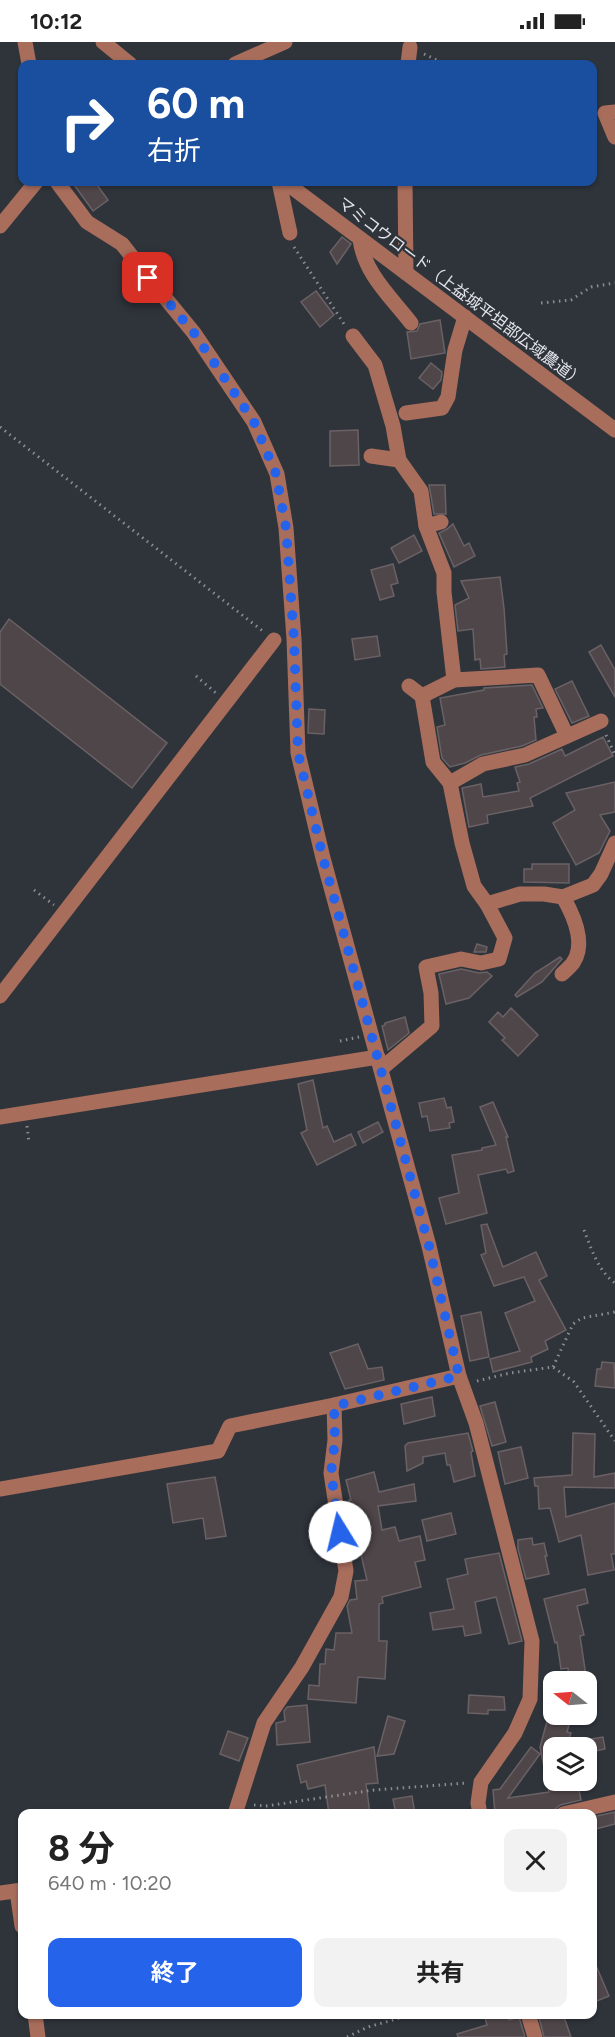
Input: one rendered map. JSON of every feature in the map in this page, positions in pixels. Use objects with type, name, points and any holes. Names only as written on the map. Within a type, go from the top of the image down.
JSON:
[{"type":"street","points":[[25,42],[28,60]]},
{"type":"street","points":[[103,42],[125,60]]},
{"type":"street","points":[[244,60],[285,42]]},
{"type":"street","points":[[408,60],[410,47]]},
{"type":"street","points":[[615,111],[605,113],[615,137]]},
{"type":"street","points":[[0,226],[33,186]]},
{"type":"street","points":[[60,186],[87,222],[122,244],[194,333],[254,422],[276,474],[286,539],[294,639],[298,753],[323,858],[429,1246],[461,1380],[476,1423],[532,1641],[530,1699],[515,1733],[481,1782],[479,1809]]},
{"type":"street","points":[[280,186],[291,234]]},
{"type":"street","name":"マミコウロード（上益城平坦部広域農道）","points":[[290,186],[615,430]]},
{"type":"street","points":[[405,186],[406,273]]},
{"type":"street","points":[[360,238],[362,255],[370,272],[411,323]]},
{"type":"street","points":[[406,413],[442,408],[448,397],[455,350],[465,317]]},
{"type":"street","points":[[352,336],[375,365],[393,426],[399,460],[421,491],[433,524],[444,573],[454,680]]},
{"type":"street","points":[[371,456],[399,460]]},
{"type":"street","points":[[0,996],[274,640]]},
{"type":"street","points":[[422,696],[454,680],[538,675],[567,736]]},
{"type":"street","points":[[0,1117],[379,1063],[414,1043],[432,1026],[431,993],[420,964],[461,959],[481,963],[499,959],[505,938],[487,904],[474,886],[462,843],[450,783],[433,762],[422,696],[409,686]]},
{"type":"street","points":[[450,783],[483,764],[525,755],[601,721]]},
{"type":"street","points":[[487,904],[520,894],[563,897],[593,885],[601,874],[615,843]]},
{"type":"street","points":[[562,974],[574,962],[578,944],[576,925],[563,897]]},
{"type":"street","points":[[0,1489],[218,1451],[230,1426],[461,1380]]},
{"type":"street","points":[[236,1808],[264,1723],[302,1667],[341,1597],[346,1571],[331,1473],[335,1440],[334,1406]]},
{"type":"street","points":[[585,1809],[615,1802]]},
{"type":"street","points":[[0,1893],[18,1890]]},
{"type":"street","points":[[36,2019],[38,2037]]},
{"type":"street","points":[[530,2019],[535,2037]]},
{"type":"path","points":[[291,234],[292,243],[352,336]]},
{"type":"path","points":[[541,303],[571,300],[591,286],[615,283]]},
{"type":"path","points":[[0,428],[274,640]]},
{"type":"path","points":[[196,676],[226,702]]},
{"type":"path","points":[[601,721],[615,755]]},
{"type":"path","points":[[34,890],[64,912]]},
{"type":"path","points":[[584,1230],[593,1255],[610,1280],[615,1283]]},
{"type":"path","points":[[553,1367],[573,1324],[582,1318],[615,1312]]},
{"type":"path","points":[[461,1380],[553,1367],[574,1382],[615,1441]]},
{"type":"path","points":[[236,1808],[266,1806],[374,1790],[481,1782]]},
{"type":"path","points":[[347,2037],[368,2027],[396,2019]]},
{"type":"building","points":[[75,186],[98,186],[108,200],[93,211]]},
{"type":"building","points":[[342,237],[351,244],[337,264],[330,252]]},
{"type":"building","points":[[316,291],[334,315],[320,327],[301,302]]},
{"type":"building","points":[[440,320],[445,353],[411,359],[407,332],[417,331],[420,324]]},
{"type":"building","points":[[431,363],[442,372],[441,380],[433,389],[419,378]]},
{"type":"building","points":[[358,430],[359,465],[330,466],[330,431]]},
{"type":"building","points":[[429,485],[445,485],[446,514],[434,514]]},
{"type":"building","points":[[453,524],[464,546],[469,543],[475,556],[454,567],[439,533]]},
{"type":"building","points":[[414,535],[422,551],[399,563],[391,548]]},
{"type":"building","points":[[393,564],[398,583],[391,585],[394,596],[380,600],[371,570]]},
{"type":"building","points":[[500,577],[507,654],[504,655],[505,667],[481,669],[480,659],[475,660],[473,629],[458,631],[455,605],[469,598],[461,581]]},
{"type":"building","points":[[9,619],[167,743],[132,788],[0,684],[0,632]]},
{"type":"building","points":[[377,636],[380,656],[355,660],[352,639]]},
{"type":"building","points":[[601,645],[615,670],[615,697],[589,652]]},
{"type":"building","points":[[572,681],[589,716],[572,723],[555,689]]},
{"type":"building","points":[[532,685],[543,708],[536,709],[537,717],[534,717],[536,740],[522,746],[481,755],[450,767],[442,758],[437,727],[445,725],[440,698],[484,690],[484,688]]},
{"type":"building","points":[[309,709],[325,710],[324,734],[308,733]]},
{"type":"building","points":[[603,737],[613,756],[530,798],[533,806],[487,815],[488,823],[469,827],[462,788],[481,784],[483,797],[519,791],[517,783],[520,782],[515,767],[529,764],[562,749],[565,756]]},
{"type":"building","points":[[615,782],[615,812],[600,815],[610,831],[599,853],[576,865],[553,823],[575,810],[566,793]]},
{"type":"building","points":[[532,864],[569,864],[569,883],[524,882],[524,869],[532,869]]},
{"type":"building","points":[[477,944],[487,947],[486,952],[474,952]]},
{"type":"building","points":[[560,957],[562,959],[542,982],[517,997],[515,995],[535,973]]},
{"type":"building","points":[[461,969],[479,973],[487,972],[492,976],[469,998],[446,1004],[439,974]]},
{"type":"building","points":[[511,1008],[538,1035],[518,1056],[489,1022],[498,1012],[503,1017]]},
{"type":"building","points":[[405,1017],[409,1033],[388,1050],[382,1026]]},
{"type":"building","points":[[313,1080],[323,1128],[327,1126],[334,1142],[351,1134],[356,1145],[317,1165],[301,1133],[307,1130],[298,1084]]},
{"type":"building","points":[[444,1098],[447,1108],[451,1107],[454,1122],[449,1123],[450,1128],[430,1131],[427,1116],[422,1117],[419,1103]]},
{"type":"building","points":[[493,1102],[508,1137],[506,1137],[514,1171],[508,1173],[506,1169],[478,1175],[487,1213],[446,1224],[439,1198],[459,1193],[452,1155],[496,1145],[480,1107]]},
{"type":"building","points":[[378,1122],[383,1132],[363,1143],[358,1132]]},
{"type":"building","points":[[487,1224],[503,1267],[536,1252],[547,1276],[539,1280],[566,1330],[545,1341],[548,1349],[531,1357],[532,1362],[493,1372],[490,1359],[520,1351],[505,1313],[535,1301],[524,1277],[494,1286],[481,1255],[486,1253],[481,1225]]},
{"type":"building","points":[[481,1312],[489,1357],[470,1361],[461,1316]]},
{"type":"building","points":[[358,1344],[368,1369],[382,1367],[384,1380],[345,1389],[330,1353]]},
{"type":"building","points":[[602,1362],[614,1363],[615,1388],[595,1386],[597,1369],[601,1369]]},
{"type":"building","points":[[432,1397],[435,1416],[404,1424],[401,1404]]},
{"type":"building","points":[[495,1402],[506,1442],[492,1446],[480,1406]]},
{"type":"building","points":[[468,1433],[473,1451],[471,1452],[475,1476],[454,1482],[445,1453],[423,1457],[423,1463],[407,1471],[405,1446],[408,1443]]},
{"type":"building","points":[[573,1433],[595,1434],[594,1477],[615,1473],[615,1488],[564,1487],[566,1517],[615,1503],[615,1554],[611,1554],[614,1570],[588,1575],[581,1535],[559,1542],[550,1508],[539,1509],[538,1486],[535,1486],[534,1478],[572,1475]]},
{"type":"building","points":[[521,1447],[528,1478],[505,1484],[498,1452]]},
{"type":"building","points":[[374,1472],[379,1492],[414,1484],[416,1501],[378,1506],[382,1530],[395,1527],[399,1541],[420,1536],[425,1560],[415,1562],[421,1587],[382,1597],[383,1603],[379,1604],[379,1641],[387,1641],[385,1679],[358,1677],[356,1703],[308,1699],[309,1685],[319,1686],[320,1664],[325,1664],[326,1649],[334,1650],[336,1633],[352,1633],[347,1606],[350,1600],[357,1599],[355,1581],[367,1580],[346,1480]]},
{"type":"building","points":[[215,1477],[226,1536],[206,1539],[203,1518],[173,1523],[167,1484]]},
{"type":"building","points":[[451,1513],[456,1534],[427,1541],[422,1520]]},
{"type":"building","points":[[532,1538],[533,1545],[544,1543],[549,1574],[526,1579],[518,1549],[518,1540]]},
{"type":"building","points":[[499,1553],[522,1641],[509,1644],[496,1597],[475,1602],[481,1633],[465,1636],[463,1626],[433,1630],[430,1613],[454,1609],[447,1579],[468,1574],[465,1559]]},
{"type":"building","points":[[585,1589],[588,1603],[577,1606],[584,1635],[580,1636],[585,1671],[561,1669],[557,1642],[555,1643],[544,1599]]},
{"type":"building","points":[[469,1695],[504,1697],[505,1710],[488,1710],[488,1714],[468,1713]]},
{"type":"building","points":[[307,1705],[310,1742],[277,1745],[276,1723],[285,1721],[284,1711],[287,1707]]},
{"type":"building","points":[[388,1716],[405,1721],[394,1754],[377,1756]]},
{"type":"building","points":[[546,1725],[569,1725],[567,1732],[571,1733],[570,1737],[543,1737],[543,1762],[540,1747]]},
{"type":"building","points":[[228,1731],[248,1738],[239,1761],[220,1754]]},
{"type":"building","points":[[603,1737],[605,1749],[597,1751],[597,1738]]},
{"type":"building","points":[[374,1747],[378,1783],[366,1784],[369,1809],[328,1809],[325,1785],[308,1789],[306,1781],[301,1783],[297,1765]]},
{"type":"building","points":[[531,1747],[540,1754],[508,1798],[549,1792],[579,1791],[581,1800],[560,1805],[555,1809],[495,1809],[493,1790],[500,1789]]},
{"type":"building","points":[[412,1796],[414,1809],[395,1809],[393,1799]]},
{"type":"building","points":[[615,1812],[615,1824],[597,1829],[597,1816]]},
{"type":"building","points":[[597,1968],[609,1996],[597,2001]]},
{"type":"building","points":[[485,2019],[520,2019],[525,2037],[458,2037],[457,2034],[487,2025]]},
{"type":"building","points":[[539,2019],[565,2019],[571,2037],[544,2037]]},
{"type":"route","points":[[148,278],[194,333],[254,422],[276,474],[286,528],[294,639],[298,753],[323,858],[429,1246],[459,1376],[334,1406],[335,1440],[331,1473],[340,1532]]}]
